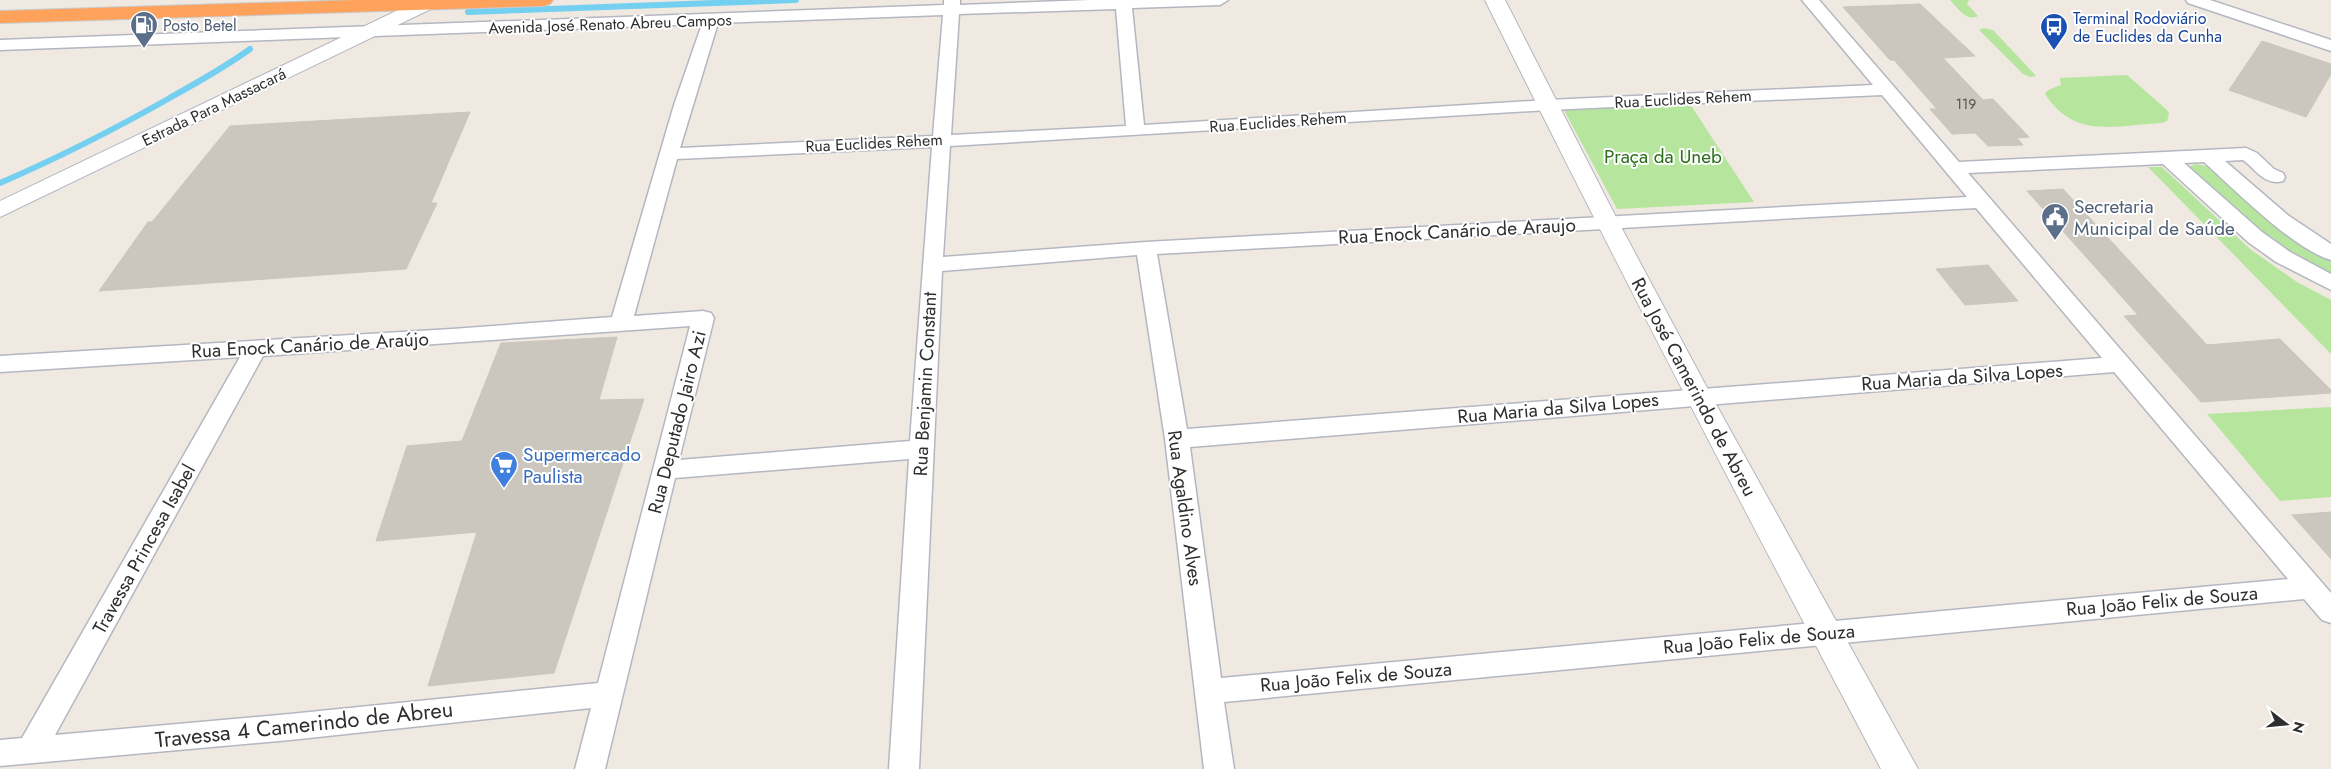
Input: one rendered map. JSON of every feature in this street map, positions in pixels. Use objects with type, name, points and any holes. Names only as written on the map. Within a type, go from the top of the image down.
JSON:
[{"type":"highway","points":[[0,3],[92,0]]},
{"type":"highway","points":[[0,17],[543,0]]},
{"type":"street","name":"Avenida José Renato Abreu Campos","points":[[0,45],[710,20],[952,6],[1220,0]]},
{"type":"street","name":"Rua José Camerindo de Abreu","points":[[1495,0],[1607,223],[1698,397],[1900,769]]},
{"type":"street","points":[[1810,0],[2331,612]]},
{"type":"street","points":[[2194,0],[2331,46]]},
{"type":"street","name":"Estrada Para Massacará","points":[[0,210],[428,3]]},
{"type":"street","points":[[1124,3],[1135,131]]},
{"type":"street","name":"Rua Benjamin Constant","points":[[904,769],[932,265],[952,6]]},
{"type":"street","points":[[621,325],[710,20]]},
{"type":"street","name":"Rua Euclides Rehem","points":[[670,154],[1135,131],[1548,105],[1887,90]]},
{"type":"street","points":[[1953,168],[2246,154],[2252,157],[2266,173],[2276,177]]},
{"type":"street","points":[[2209,156],[2284,223],[2331,253]]},
{"type":"street","points":[[2167,157],[2255,237],[2283,257],[2331,283]]},
{"type":"street","name":"Rua Enock Canário de Araujo","points":[[932,265],[1146,248],[1983,202]]},
{"type":"street","name":"Rua Agaldino Alves","points":[[1146,248],[1176,439],[1219,769]]},
{"type":"street","name":"Rua Deputado Jairo Azi","points":[[590,769],[703,318],[621,325]]},
{"type":"street","name":"Rua Enock Canário de Araújo","points":[[0,364],[621,325]]},
{"type":"street","name":"Travessa Princesa Isabel","points":[[31,750],[256,348]]},
{"type":"street","name":"Rua Maria da Silva Lopes","points":[[1176,439],[2119,364]]},
{"type":"street","points":[[666,470],[921,449]]},
{"type":"street","name":"Rua João Felix de Souza","points":[[1209,691],[2309,588]]},
{"type":"street","name":"Travessa 4 Camerindo de Abreu","points":[[0,753],[290,727],[608,694]]},
{"type":"green space","points":[[1950,0],[1969,0],[1967,4],[1978,16],[1966,16]]},
{"type":"green space","points":[[1984,28],[1993,30],[2036,76],[2030,77],[2023,74],[1979,30]]},
{"type":"green space","points":[[2127,75],[2167,110],[2169,114],[2167,121],[2112,127],[2083,124],[2069,118],[2057,109],[2045,94],[2048,90],[2061,85],[2060,78]]},
{"type":"green space","name":"Praça da Uneb","points":[[1690,104],[1754,202],[1617,209],[1564,110]]},
{"type":"green space","points":[[2195,164],[2212,167],[2296,240],[2331,260],[2331,277],[2276,244],[2187,168]]},
{"type":"green space","points":[[2148,167],[2162,167],[2250,249],[2297,282],[2331,300],[2331,354]]},
{"type":"green space","points":[[2331,407],[2331,497],[2280,501],[2207,414]]},
{"type":"building","points":[[1920,4],[1975,56],[1943,58],[1983,100],[1993,99],[2029,137],[2017,138],[2023,145],[1988,146],[1975,133],[1952,134],[1930,109],[1937,109],[1894,60],[1890,60],[1843,7]]},
{"type":"building","points":[[2262,41],[2331,64],[2331,74],[2306,117],[2229,90]]},
{"type":"building","points":[[470,112],[431,203],[437,203],[406,269],[99,291],[148,222],[152,222],[230,126]]},
{"type":"building","points":[[2063,189],[2207,345],[2280,339],[2331,390],[2331,393],[2201,402],[2124,316],[2138,315],[2027,191]]},
{"type":"building","points":[[1988,265],[2018,301],[1965,305],[1936,269]]},
{"type":"building","name":"Supermercado Paulista","points":[[617,337],[599,400],[644,399],[554,673],[428,686],[477,532],[376,541],[407,446],[462,441],[501,343]]},
{"type":"building","points":[[2331,512],[2331,559],[2292,515]]},
{"type":"waterway","points":[[468,12],[796,0]]},
{"type":"waterway","points":[[0,183],[64,154],[127,122],[210,75],[250,49]]},
{"type":"place","name":"Posto Betel","points":[[144,49]]},
{"type":"place","name":"Terminal Rodoviário de Euclides da Cunha","points":[[2054,51]]},
{"type":"place","name":"Secretaria Municipal de Saúde","points":[[2055,241]]},
{"type":"place","name":"Supermercado Paulista","points":[[504,489]]}]
